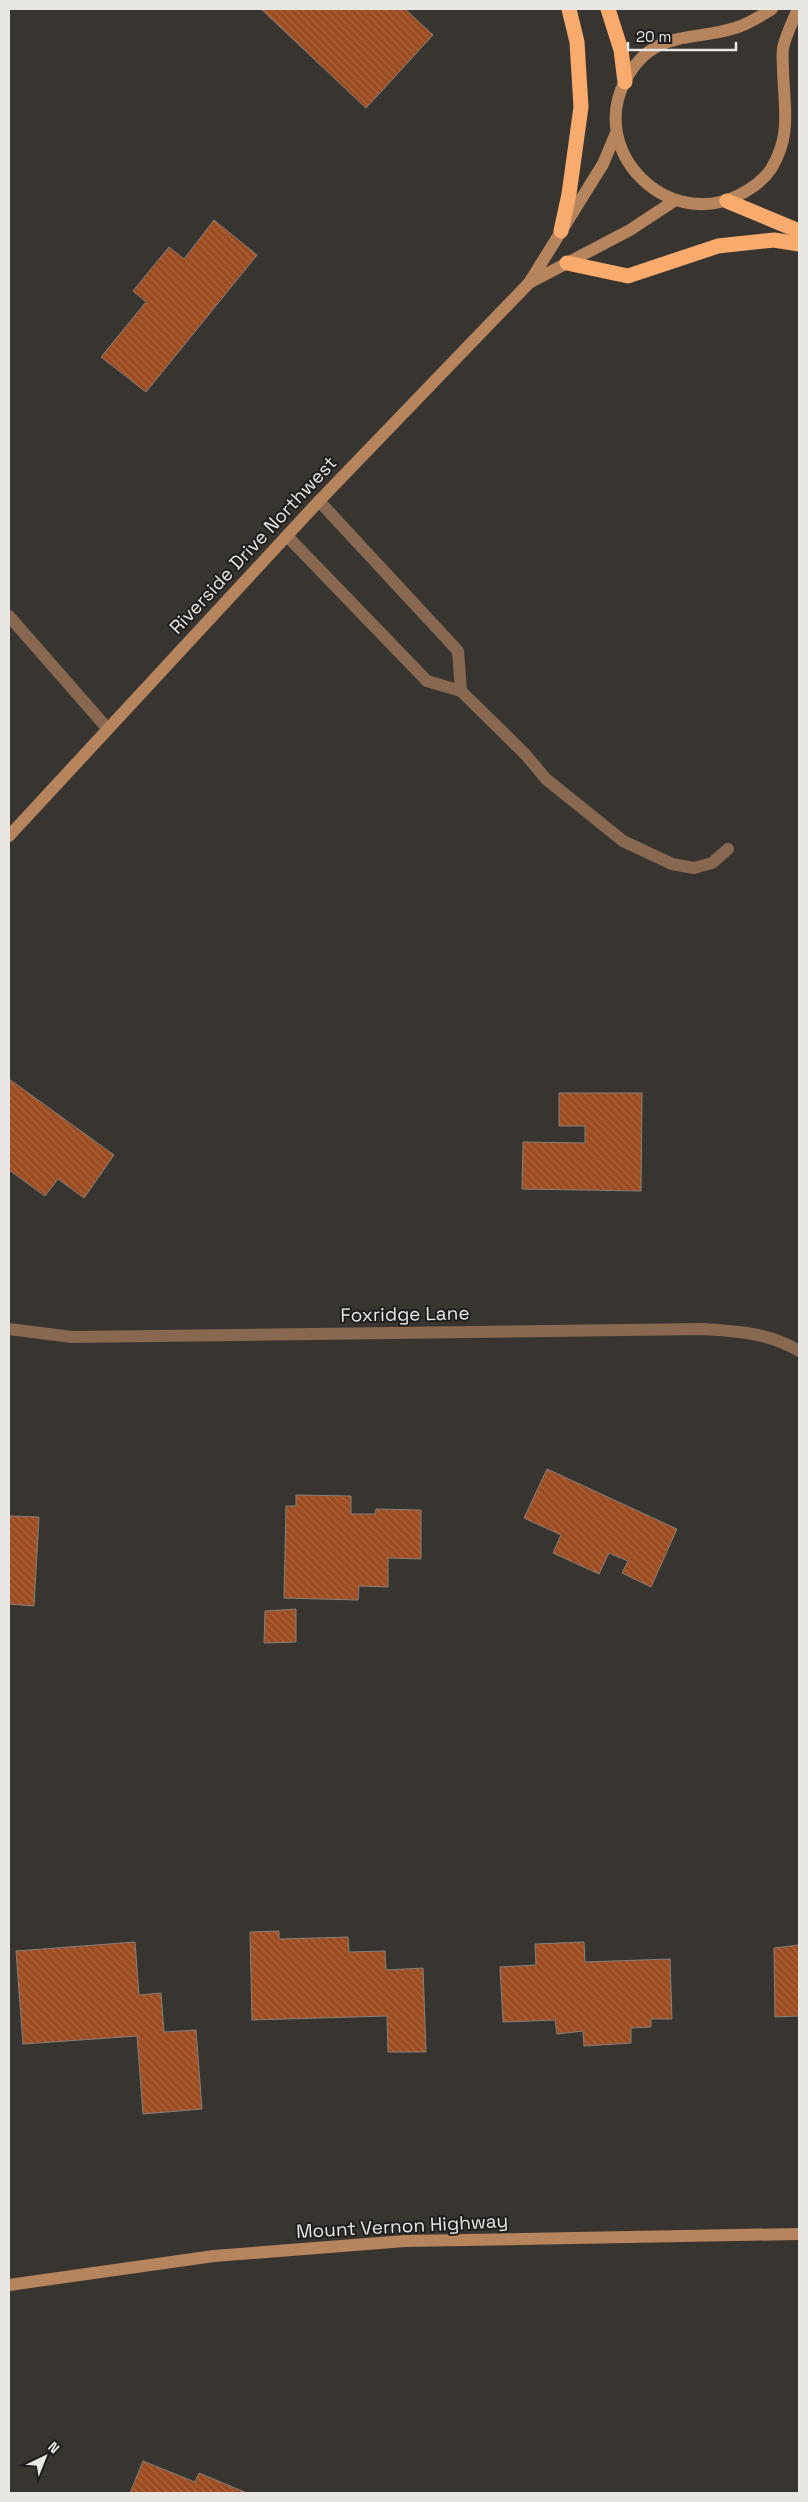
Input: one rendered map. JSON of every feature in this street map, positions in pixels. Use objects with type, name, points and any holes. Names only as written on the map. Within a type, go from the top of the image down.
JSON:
[{"type":"highway","points":[[561,231],[569,194],[581,108],[577,42],[569,9]]},
{"type":"highway","points":[[608,9],[621,50],[625,82]]},
{"type":"highway","points":[[727,201],[799,231]]},
{"type":"highway","points":[[567,263],[628,276],[718,246],[774,240],[799,244]]},
{"type":"street","points":[[772,9],[735,28],[675,38],[654,48],[637,63],[625,82],[618,103],[616,133],[627,160],[648,185],[674,201],[708,204],[727,201],[752,188],[770,171],[782,149],[787,125],[783,49],[798,9]]},
{"type":"street","name":"Riverside Drive Northwest","points":[[9,836],[319,501],[529,283],[603,164],[616,133]]},
{"type":"street","name":"Riverside Drive Northwest","points":[[529,283],[630,230],[674,201]]},
{"type":"street","points":[[319,501],[458,651],[461,692]]},
{"type":"street","points":[[287,536],[426,681],[461,692],[526,754],[546,779],[623,841],[672,864],[694,868],[712,863],[728,849]]},
{"type":"street","points":[[9,616],[107,728]]},
{"type":"street","name":"Foxridge Lane","points":[[9,1329],[72,1337],[702,1329],[742,1332],[784,1341],[799,1350]]},
{"type":"street","name":"Mount Vernon Highway","points":[[9,2285],[214,2256],[405,2241],[799,2234]]},
{"type":"building","points":[[261,9],[405,9],[433,35],[366,108]]},
{"type":"building","points":[[214,220],[257,255],[146,392],[101,357],[146,302],[133,291],[169,247],[184,259]]},
{"type":"building","points":[[9,1079],[114,1155],[84,1198],[58,1179],[45,1196],[9,1170]]},
{"type":"building","points":[[559,1093],[642,1093],[641,1191],[522,1189],[523,1142],[585,1143],[585,1126],[559,1126]]},
{"type":"building","points":[[547,1469],[677,1529],[651,1587],[622,1573],[628,1561],[609,1553],[599,1574],[553,1553],[561,1535],[524,1518]]},
{"type":"building","points":[[296,1495],[351,1496],[351,1514],[375,1514],[376,1509],[421,1510],[421,1559],[388,1558],[388,1587],[359,1586],[358,1600],[284,1598],[286,1506],[296,1506]]},
{"type":"building","points":[[9,1516],[39,1517],[34,1606],[9,1604]]},
{"type":"building","points":[[296,1609],[296,1642],[264,1643],[265,1611]]},
{"type":"building","points":[[279,1931],[279,1939],[348,1937],[349,1952],[385,1951],[386,1970],[423,1968],[426,2052],[388,2052],[387,2016],[252,2020],[250,1932]]},
{"type":"building","points":[[135,1942],[139,1995],[161,1993],[164,2032],[196,2030],[202,2109],[143,2114],[137,2036],[23,2044],[16,1951]]},
{"type":"building","points":[[584,1942],[585,1962],[670,1959],[672,2019],[651,2019],[651,2027],[631,2028],[631,2043],[584,2046],[583,2031],[557,2034],[555,2020],[503,2022],[500,1967],[536,1965],[535,1944]]},
{"type":"building","points":[[799,1945],[799,2016],[775,2017],[774,1948]]},
{"type":"building","points":[[143,2461],[195,2482],[199,2473],[247,2493],[130,2493]]}]
